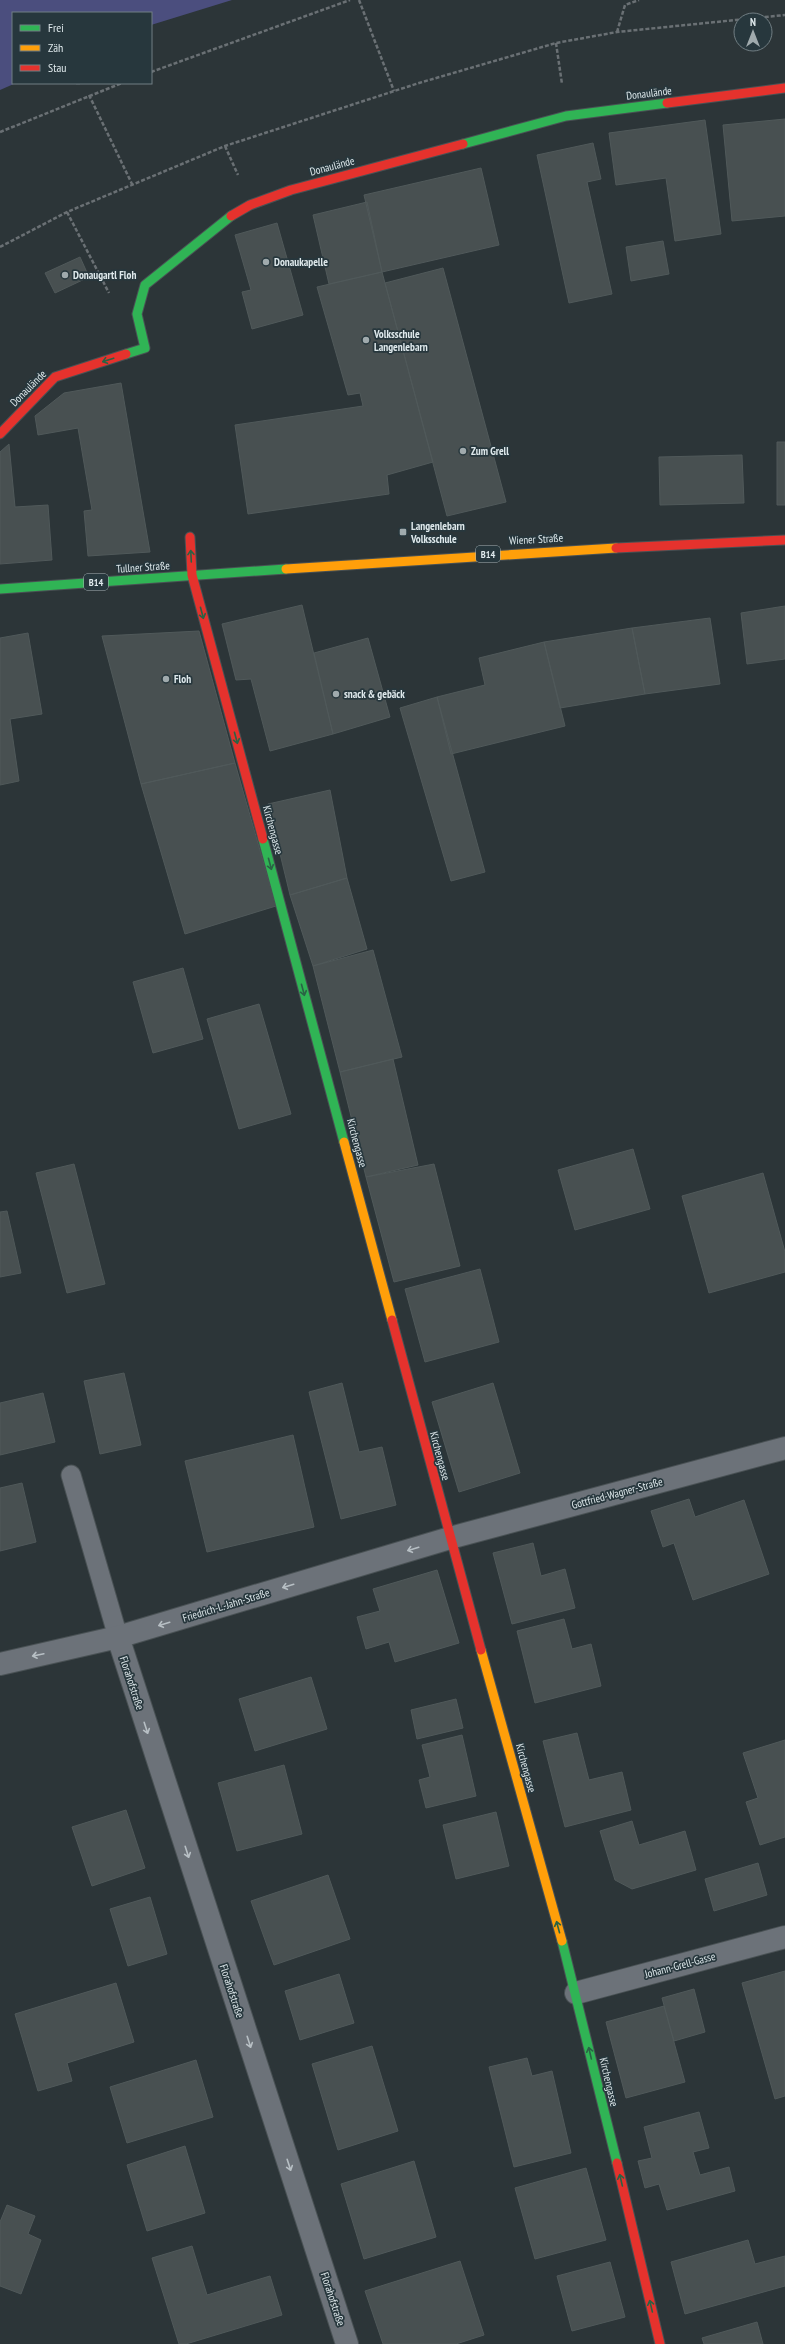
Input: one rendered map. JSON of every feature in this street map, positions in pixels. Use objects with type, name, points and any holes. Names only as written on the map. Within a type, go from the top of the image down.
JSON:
[{"type":"street","name":"Donaulände","points":[[0,434],[55,377],[145,348],[137,314],[145,285],[229,217],[250,205],[306,186],[566,116],[785,88]]},
{"type":"street","name":"Kirchengasse","points":[[190,537],[192,575],[450,1538],[576,1993],[660,2344]]},
{"type":"street","name":"Wiener Straße","points":[[192,575],[537,551],[785,540]]},
{"type":"street","name":"Tullner Straße","points":[[0,589],[192,575]]},
{"type":"street","name":"Gottfried-Wagner-Straße","points":[[450,1538],[785,1448]]},
{"type":"street","name":"Friedrich-L.-Jahn-Straße","points":[[0,1664],[118,1638],[450,1538]]},
{"type":"street","name":"Florahofstraße","points":[[118,1638],[348,2344]]},
{"type":"street","name":"Johann-Grell-Gasse","points":[[576,1993],[785,1937]]},
{"type":"lane","points":[[71,1475],[118,1638]]},
{"type":"path","points":[[152,72],[350,0]]},
{"type":"path","points":[[359,0],[394,91]]},
{"type":"path","points":[[617,32],[625,5],[639,0]]},
{"type":"path","points":[[0,247],[67,212],[225,146],[394,91],[556,43],[617,32],[785,15]]},
{"type":"path","points":[[556,43],[566,116]]},
{"type":"path","points":[[0,132],[119,84]]},
{"type":"path","points":[[89,95],[132,184]]},
{"type":"path","points":[[225,146],[239,177]]},
{"type":"path","points":[[67,212],[114,304],[137,314]]},
{"type":"water","points":[[0,0],[232,0],[152,25],[152,12],[12,12],[12,84],[14,84],[0,90]]},
{"type":"building","points":[[785,119],[785,216],[732,221],[723,125]]},
{"type":"building","points":[[705,120],[721,234],[675,241],[666,178],[616,185],[609,133]]},
{"type":"building","points":[[593,143],[601,179],[587,182],[612,294],[569,303],[537,155]]},
{"type":"building","points":[[481,168],[499,245],[382,272],[364,195]]},
{"type":"building","points":[[367,202],[382,272],[329,284],[313,215]]},
{"type":"building","name":"Donaukapelle","points":[[277,223],[303,315],[252,329],[242,292],[251,290],[235,235]]},
{"type":"building","points":[[663,241],[669,274],[631,281],[626,247]]},
{"type":"building","points":[[80,257],[89,277],[55,293],[45,273]]},
{"type":"building","points":[[443,268],[506,502],[447,516],[385,283]]},
{"type":"building","name":"Volksschule Langenlebarn","points":[[382,272],[433,462],[387,475],[389,494],[248,514],[235,425],[363,406],[360,393],[348,395],[317,287]]},
{"type":"building","points":[[121,383],[150,552],[88,556],[84,511],[92,510],[78,428],[38,435],[35,416],[64,393]]},
{"type":"building","points":[[777,442],[785,442],[785,505],[777,505]]},
{"type":"building","points":[[9,444],[15,507],[48,505],[52,560],[0,564],[0,452]]},
{"type":"building","points":[[742,455],[744,503],[660,505],[659,457]]},
{"type":"building","points":[[302,605],[333,734],[270,751],[251,679],[236,680],[222,624]]},
{"type":"building","points":[[785,606],[785,659],[747,664],[741,613]]},
{"type":"building","points":[[710,618],[720,684],[645,694],[632,628]]},
{"type":"building","points":[[632,628],[645,694],[560,708],[544,642]]},
{"type":"building","points":[[199,631],[235,763],[141,784],[102,636]]},
{"type":"building","points":[[28,633],[42,714],[10,719],[19,781],[0,785],[0,638]]},
{"type":"building","points":[[368,638],[390,717],[333,734],[314,653]]},
{"type":"building","points":[[544,642],[565,726],[451,754],[437,697],[485,685],[479,658]]},
{"type":"building","points":[[437,697],[485,872],[451,881],[400,708]]},
{"type":"building","points":[[235,763],[276,906],[185,934],[141,784]]},
{"type":"building","points":[[330,790],[347,878],[290,895],[268,804]]},
{"type":"building","points":[[347,878],[367,949],[313,966],[290,895]]},
{"type":"building","points":[[373,950],[402,1057],[340,1072],[313,966]]},
{"type":"building","points":[[183,968],[203,1039],[153,1053],[133,982]]},
{"type":"building","points":[[259,1004],[291,1114],[239,1129],[207,1019]]},
{"type":"building","points":[[393,1059],[418,1165],[366,1177],[340,1072]]},
{"type":"building","points":[[633,1149],[650,1209],[575,1230],[558,1170]]},
{"type":"building","points":[[74,1164],[105,1284],[67,1293],[36,1173]]},
{"type":"building","points":[[434,1164],[460,1266],[394,1282],[366,1177]]},
{"type":"building","points":[[763,1173],[785,1252],[785,1272],[709,1293],[682,1196]]},
{"type":"building","points":[[7,1211],[21,1273],[0,1277],[0,1212]]},
{"type":"building","points":[[480,1269],[499,1342],[425,1362],[405,1289]]},
{"type":"building","points":[[124,1373],[141,1445],[100,1454],[84,1381]]},
{"type":"building","points":[[342,1383],[359,1452],[382,1447],[396,1505],[341,1519],[309,1392]]},
{"type":"building","points":[[493,1383],[520,1473],[459,1492],[432,1402]]},
{"type":"building","points":[[43,1393],[55,1442],[0,1455],[0,1403]]},
{"type":"building","points":[[293,1435],[314,1527],[207,1552],[185,1461]]},
{"type":"building","points":[[22,1483],[36,1542],[0,1551],[0,1488]]},
{"type":"building","points":[[689,1499],[695,1517],[744,1500],[769,1574],[693,1600],[674,1543],[663,1547],[651,1511]]},
{"type":"building","points":[[533,1543],[541,1576],[565,1569],[575,1608],[512,1624],[493,1553]]},
{"type":"building","points":[[437,1570],[459,1643],[395,1662],[389,1642],[366,1649],[357,1617],[380,1611],[373,1589]]},
{"type":"building","points":[[564,1619],[572,1649],[591,1644],[601,1686],[535,1703],[517,1631]]},
{"type":"building","points":[[311,1677],[327,1729],[255,1751],[239,1699]]},
{"type":"building","points":[[456,1699],[463,1728],[417,1739],[411,1710]]},
{"type":"building","points":[[577,1733],[589,1780],[622,1772],[631,1810],[565,1827],[543,1741]]},
{"type":"building","points":[[462,1735],[476,1796],[426,1808],[419,1780],[430,1777],[422,1745]]},
{"type":"building","points":[[785,1740],[785,1837],[760,1845],[746,1802],[758,1798],[743,1753]]},
{"type":"building","points":[[284,1765],[302,1834],[237,1851],[218,1783]]},
{"type":"building","points":[[126,1810],[145,1868],[92,1886],[72,1827]]},
{"type":"building","points":[[496,1812],[509,1866],[456,1879],[443,1825]]},
{"type":"building","points":[[632,1821],[639,1845],[685,1831],[696,1870],[632,1889],[615,1880],[600,1831]]},
{"type":"building","points":[[758,1863],[767,1895],[714,1911],[705,1879]]},
{"type":"building","points":[[328,1875],[350,1939],[274,1965],[251,1901]]},
{"type":"building","points":[[150,1897],[167,1954],[128,1966],[110,1909]]},
{"type":"building","points":[[785,1971],[785,2096],[775,2099],[742,1983]]},
{"type":"building","points":[[339,1974],[354,2023],[300,2040],[285,1991]]},
{"type":"building","points":[[116,1983],[134,2042],[67,2063],[72,2081],[38,2091],[15,2014]]},
{"type":"building","points":[[694,1989],[705,2032],[674,2041],[662,1998]]},
{"type":"building","points":[[664,2006],[685,2082],[626,2098],[606,2022]]},
{"type":"building","points":[[372,2046],[398,2131],[338,2150],[312,2064]]},
{"type":"building","points":[[527,2058],[532,2076],[552,2071],[571,2153],[514,2167],[489,2067]]},
{"type":"building","points":[[196,2060],[213,2117],[127,2143],[110,2087]]},
{"type":"building","points":[[699,2112],[709,2148],[693,2152],[700,2175],[729,2167],[735,2191],[667,2210],[659,2184],[645,2188],[638,2161],[652,2158],[644,2127]]},
{"type":"building","points":[[185,2146],[205,2213],[147,2231],[127,2165]]},
{"type":"building","points":[[414,2161],[436,2237],[364,2259],[341,2184]]},
{"type":"building","points":[[586,2168],[606,2240],[535,2259],[515,2188]]},
{"type":"building","points":[[7,2205],[35,2216],[28,2234],[41,2240],[21,2294],[0,2286],[0,2222]]},
{"type":"building","points":[[748,2240],[755,2264],[785,2256],[785,2286],[685,2314],[671,2262]]},
{"type":"building","points":[[192,2246],[207,2295],[270,2276],[282,2315],[186,2344],[179,2344],[152,2258]]},
{"type":"building","points":[[460,2261],[484,2335],[456,2344],[383,2344],[365,2291]]},
{"type":"building","points":[[610,2262],[625,2317],[572,2331],[557,2276]]},
{"type":"building","points":[[757,2322],[763,2344],[704,2344],[702,2338]]},
{"type":"traffic: fast","points":[[463,144],[566,116],[667,103]]},
{"type":"traffic: fast","points":[[126,354],[145,348],[137,314],[145,285],[231,216]]},
{"type":"traffic: fast","points":[[0,589],[286,569]]},
{"type":"traffic: fast","points":[[263,839],[344,1142]]},
{"type":"traffic: fast","points":[[562,1941],[617,2163]]},
{"type":"traffic: slow","points":[[286,569],[616,548]]},
{"type":"traffic: slow","points":[[344,1142],[392,1320]]},
{"type":"traffic: slow","points":[[481,1650],[562,1941]]},
{"type":"traffic: jam","points":[[667,103],[785,88]]},
{"type":"traffic: jam","points":[[231,216],[250,205],[291,190],[463,144]]},
{"type":"traffic: jam","points":[[0,434],[55,377],[126,354]]},
{"type":"traffic: jam","points":[[190,537],[192,575],[263,839]]},
{"type":"traffic: jam","points":[[616,548],[785,540]]},
{"type":"traffic: jam","points":[[392,1320],[481,1650]]},
{"type":"traffic: jam","points":[[617,2163],[660,2344]]},
{"type":"place","name":"Donaukapelle","points":[[266,262]]},
{"type":"place","name":"Donaugartl Floh","points":[[65,275]]},
{"type":"place","name":"Volksschule Langenlebarn","points":[[366,340]]},
{"type":"place","name":"Zum Grell","points":[[463,451]]},
{"type":"place","name":"Langenlebarn Volksschule","points":[[403,532]]},
{"type":"place","name":"Floh","points":[[166,679]]},
{"type":"place","name":"snack & gebäck","points":[[336,694]]}]
